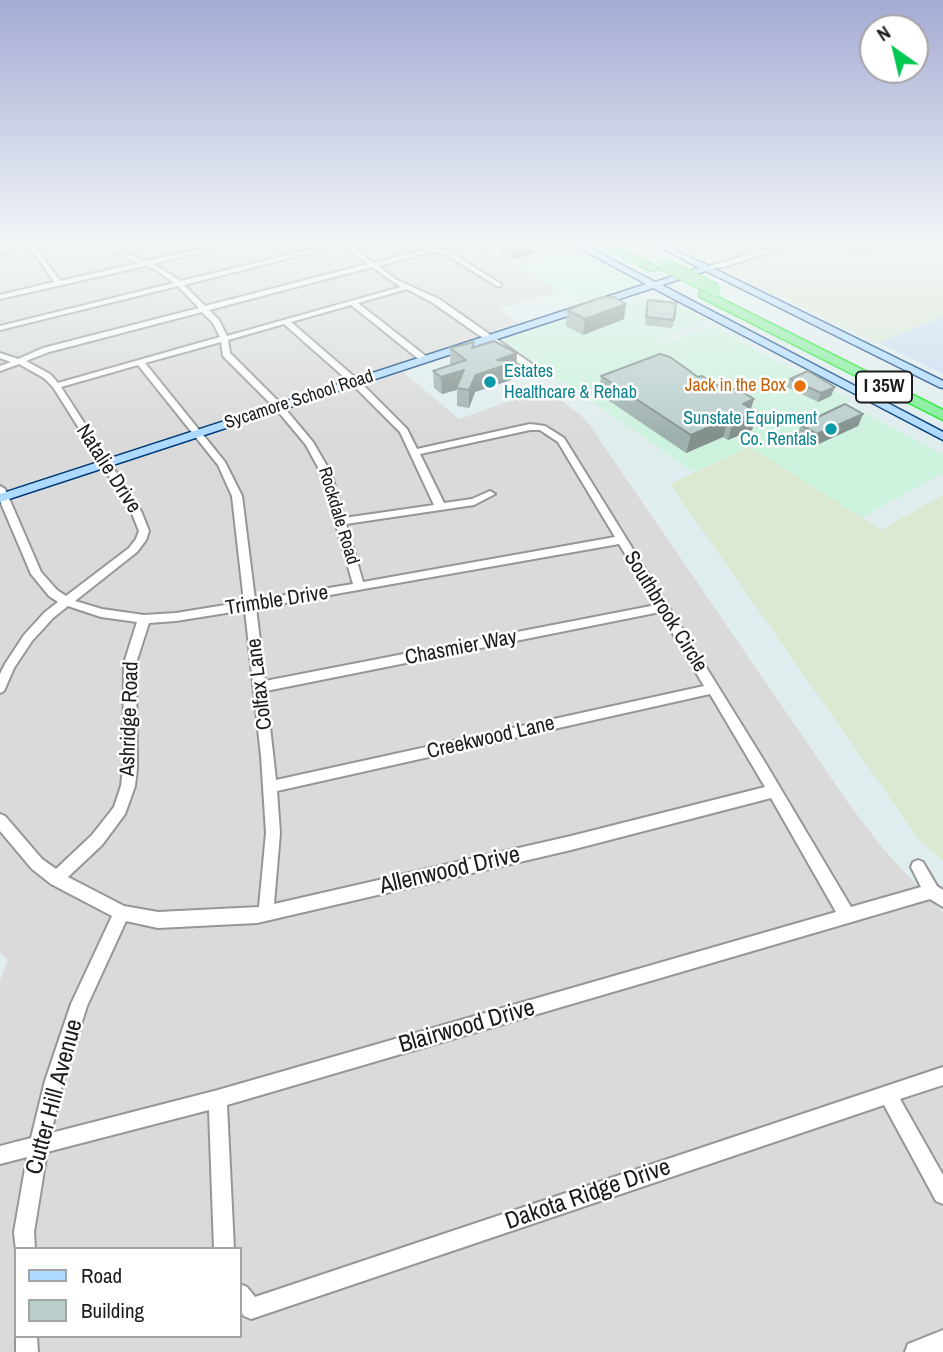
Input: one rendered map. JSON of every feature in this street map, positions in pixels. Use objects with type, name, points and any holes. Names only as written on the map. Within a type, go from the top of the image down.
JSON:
[{"type":"highway","name":"I 35W","points":[[739,308],[826,357],[943,416]]},
{"type":"highway","name":"I 35W","points":[[744,308],[943,403]]},
{"type":"highway","points":[[826,357],[833,364],[943,423]]},
{"type":"main road","name":"Sycamore School Road","points":[[1,495],[586,308]]},
{"type":"main road","points":[[700,308],[943,437]]},
{"type":"main road","points":[[785,308],[943,385]]},
{"type":"street","points":[[0,328],[81,308]]},
{"type":"street","points":[[0,369],[18,360],[206,308]]},
{"type":"street","points":[[55,386],[331,308]]},
{"type":"street","points":[[360,308],[424,359]]},
{"type":"street","points":[[446,308],[536,371]]},
{"type":"street","name":"Rockdale Road","points":[[203,309],[216,322],[226,354],[279,407],[321,460],[359,587]]},
{"type":"street","points":[[285,321],[355,382],[404,431],[440,506]]},
{"type":"street","name":"Natalie Drive","points":[[0,355],[18,360],[42,373],[55,386],[136,511],[144,531],[141,540],[123,559],[65,600],[28,638],[9,667],[0,688]]},
{"type":"street","name":"Colfax Lane","points":[[140,362],[222,464],[235,488],[251,606],[270,787],[273,832],[266,913]]},
{"type":"street","name":"Southbrook Circle","points":[[416,452],[520,428],[542,428],[568,447],[620,540],[774,791],[846,915]]},
{"type":"street","points":[[341,522],[474,502],[490,494]]},
{"type":"street","name":"Trimble Drive","points":[[1,495],[36,574],[53,593],[65,600],[102,612],[144,619],[251,606],[620,540]]},
{"type":"street","name":"Chasmier Way","points":[[260,687],[662,608]]},
{"type":"street","name":"Ashridge Road","points":[[56,879],[97,840],[120,810],[130,768],[130,663],[144,619]]},
{"type":"street","name":"Creekwood Lane","points":[[270,787],[712,689]]},
{"type":"street","name":"Allenwood Drive","points":[[122,913],[158,919],[266,913],[571,843],[774,791]]},
{"type":"street","points":[[0,820],[37,864],[56,879],[122,913]]},
{"type":"street","points":[[918,867],[938,895]]},
{"type":"street","name":"Blairwood Drive","points":[[0,1155],[218,1099],[846,915],[938,895]]},
{"type":"street","name":"Cutter Hill Avenue","points":[[24,1247],[38,1147],[54,1081],[79,1004],[122,913]]},
{"type":"street","name":"Dakota Ridge Drive","points":[[242,1297],[251,1309],[943,1076]]},
{"type":"street","points":[[888,1095],[943,1194]]},
{"type":"street","points":[[218,1099],[224,1247]]},
{"type":"street","points":[[916,1352],[943,1341]]},
{"type":"shaded area","points":[[0,308],[501,308],[498,309],[521,325],[0,493]]},
{"type":"shaded area","points":[[596,308],[683,308],[707,320],[657,338],[667,343],[713,327],[851,400],[847,403],[943,455],[943,473],[861,518],[750,447],[694,472],[502,340]]},
{"type":"shaded area","points":[[804,308],[943,308],[943,316],[878,343]]},
{"type":"shaded area","points":[[943,316],[943,374],[879,343]]},
{"type":"shaded area","points":[[403,372],[459,419],[546,388],[586,420],[851,807],[884,850],[943,913],[943,1352],[0,1352],[0,980],[8,960],[0,953],[0,504]]},
{"type":"shaded area","points":[[750,447],[881,530],[943,495],[943,861],[920,841],[670,484]]},
{"type":"building","points":[[572,308],[615,308],[585,319],[567,310]]},
{"type":"building","points":[[647,308],[675,308],[674,320],[646,317]]},
{"type":"building","points":[[494,341],[517,353],[497,360],[514,362],[476,375],[469,390],[456,388],[464,370],[441,377],[433,371],[466,360],[450,348],[474,342],[472,348]]},
{"type":"building","points":[[660,354],[670,357],[698,377],[702,376],[728,391],[736,388],[754,399],[743,404],[757,412],[733,422],[728,419],[691,435],[601,376]]},
{"type":"building","points":[[808,371],[835,387],[821,393],[790,379]]},
{"type":"building","points":[[845,404],[863,414],[817,434],[801,425]]},
{"type":"place","name":"Estates Healthcare & Rehab","points":[[490,382]]},
{"type":"place","name":"Jack in the Box","points":[[800,386]]},
{"type":"place","name":"Sunstate Equipment Co. Rentals","points":[[831,429]]}]
